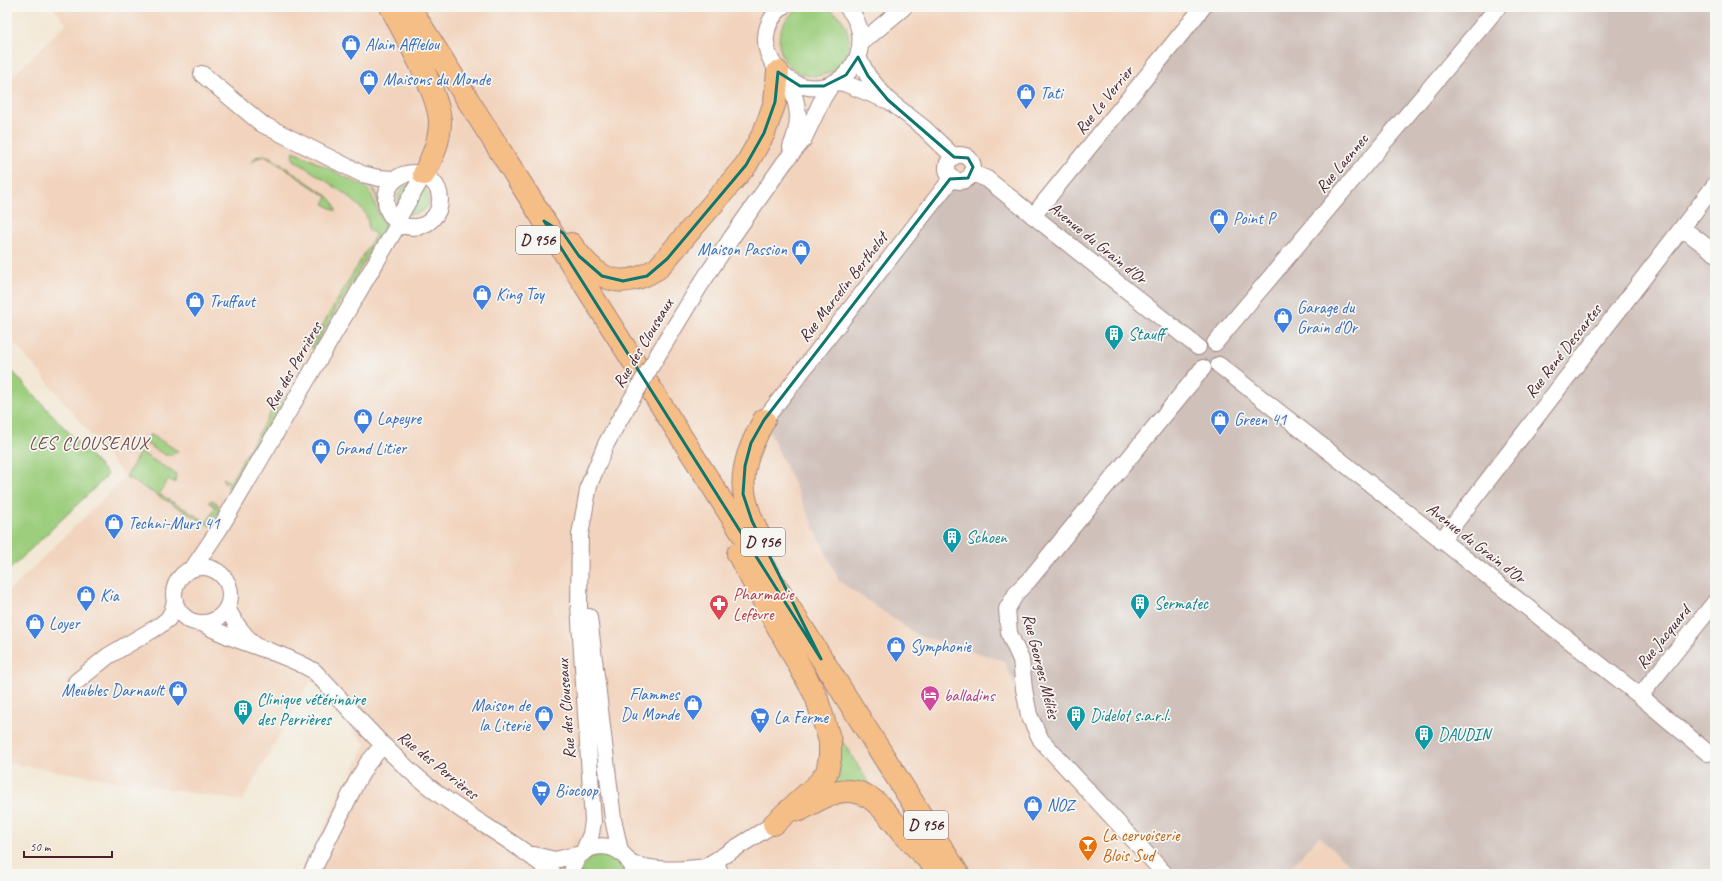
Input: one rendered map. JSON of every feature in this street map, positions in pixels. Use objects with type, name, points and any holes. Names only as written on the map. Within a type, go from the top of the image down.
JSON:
[{"type":"highway","points":[[391,7],[428,82],[439,114],[440,124],[435,150],[424,174]]},
{"type":"highway","name":"D 956","points":[[391,7],[938,871]]},
{"type":"highway","name":"D 956","points":[[409,7],[958,874]]},
{"type":"highway","name":"D 956","points":[[544,221],[563,233],[579,256],[602,276],[612,280],[623,280],[647,276],[658,268],[677,248],[746,165],[766,127],[783,76]]},
{"type":"highway","name":"D 956","points":[[764,420],[751,443],[742,483],[743,494],[752,521],[821,659]]},
{"type":"highway","name":"D 956","points":[[738,554],[816,696],[830,741],[830,758],[827,772],[819,783],[774,824]]},
{"type":"highway","name":"D 956","points":[[774,824],[819,800],[838,793],[849,791],[860,794],[875,801],[938,871]]},
{"type":"street","points":[[847,7],[853,13],[859,26],[860,50],[868,76],[888,100],[924,128],[954,156]]},
{"type":"street","name":"Rue des Clouseaux","points":[[628,863],[613,819],[593,649],[579,560],[582,516],[589,485],[606,444],[660,351],[699,287],[784,163],[803,140],[823,98],[834,83],[846,75],[860,50],[904,7]]},
{"type":"street","name":"Rue Le Verrier","points":[[1034,216],[1203,7]]},
{"type":"street","name":"Rue Laennec","points":[[1215,343],[1498,7]]},
{"type":"street","name":"Rue des Clouseaux","points":[[779,8],[770,22],[766,37],[767,48],[772,63],[783,76],[796,101],[799,118],[797,132],[784,163]]},
{"type":"street","points":[[202,74],[262,124],[362,174],[394,180]]},
{"type":"street","points":[[783,76],[800,86],[813,88],[834,83],[844,83],[888,100]]},
{"type":"street","points":[[964,155],[972,162],[972,173],[968,178],[962,181],[952,178],[947,168],[948,163],[954,156],[964,155]]},
{"type":"street","points":[[362,174],[375,185],[385,197],[388,212],[398,223],[412,227],[420,226],[433,218],[438,211],[440,202],[440,194],[431,179],[424,174],[408,172],[390,184],[385,197]]},
{"type":"street","name":"Avenue du Grain d'Or","points":[[972,173],[987,179],[1198,347]]},
{"type":"street","name":"Rue des Perrières","points":[[193,568],[220,528],[398,223],[399,217],[424,174]]},
{"type":"street","name":"Rue Marcelin Berthelot","points":[[764,420],[952,178]]},
{"type":"street","name":"Rue René Descartes","points":[[1441,541],[1715,185]]},
{"type":"street","points":[[1682,228],[1715,253]]},
{"type":"street","points":[[1203,343],[1215,343],[1221,348],[1223,356],[1219,365],[1214,368],[1202,368],[1196,361],[1195,355],[1198,347],[1203,343]]},
{"type":"street","name":"Avenue du Grain d'Or","points":[[1219,365],[1640,696],[1708,753]]},
{"type":"street","name":"Rue Georges Méliès","points":[[1165,874],[1042,740],[1029,715],[1024,689],[1021,660],[1010,633],[1007,609],[1017,592],[1029,580],[1202,368]]},
{"type":"street","name":"Rue des Perrières","points":[[217,571],[215,556],[220,528]]},
{"type":"street","points":[[76,682],[108,656],[159,626],[168,619],[175,601],[176,585],[186,572],[193,568],[205,567],[217,571],[224,576],[228,583],[230,600],[227,608],[217,619],[159,626]]},
{"type":"street","points":[[175,601],[180,612],[196,621]]},
{"type":"street","name":"Rue Jacquard","points":[[1640,696],[1715,602]]},
{"type":"street","name":"Rue des Perrières","points":[[227,608],[236,625],[256,646]]},
{"type":"street","name":"Rue des Perrières","points":[[196,621],[219,633],[305,665],[314,671],[401,763],[431,788],[526,852],[554,874]]},
{"type":"street","name":"Rue des Clouseaux","points":[[572,874],[575,862],[582,854],[591,834],[599,708]]},
{"type":"street","points":[[311,874],[356,783],[367,764],[383,745]]},
{"type":"street","points":[[709,869],[774,824]]},
{"type":"street","name":"Rue des Perrières","points":[[526,852],[555,860],[582,854],[591,848],[601,846],[611,847],[628,863],[649,869],[668,871],[709,869]]},
{"type":"highlighted area","points":[[858,57],[868,76],[888,100],[954,157],[968,158],[973,167],[968,178],[950,179],[764,420],[751,443],[745,466],[743,494],[752,521],[821,659],[544,221],[563,233],[579,256],[602,276],[623,281],[647,276],[667,259],[746,165],[764,133],[775,102],[778,72],[800,86],[824,86],[846,75]]},
{"type":"shaded area","points":[[53,7],[954,7],[967,11],[972,7],[1203,7],[917,635],[1004,661],[1042,740],[1165,874],[324,874],[305,866],[366,745],[311,680],[242,801],[7,763],[7,593],[125,477],[38,370],[7,336],[7,82],[66,24]]},
{"type":"shaded area","points":[[1203,7],[1715,7],[1715,874],[1359,874],[1319,836],[1285,874],[1165,874],[1041,740],[1004,661],[917,635],[839,581],[764,420],[942,190],[987,179],[1033,216]]},
{"type":"shaded area","points":[[1319,835],[1359,874],[1285,874]]},
{"type":"green space","points":[[807,6],[821,6],[834,12],[843,21],[849,34],[847,54],[839,66],[821,76],[807,76],[794,70],[785,61],[779,48],[779,34],[785,21],[794,12]]},
{"type":"green space","points":[[294,151],[365,187],[372,196],[384,226],[315,346],[312,348],[310,347],[376,234],[368,230],[366,216],[358,205],[342,192],[294,160],[292,155]]},
{"type":"green space","points":[[263,155],[270,157],[328,196],[334,203],[336,211],[324,204],[327,197],[266,156],[257,158],[251,163],[256,157]]},
{"type":"green space","points":[[361,181],[367,183],[376,192],[389,226],[384,236],[383,234],[386,229],[386,223],[380,212],[376,196],[371,188]]},
{"type":"green space","points":[[412,183],[399,205],[398,197],[400,191],[408,184]]},
{"type":"green space","points":[[422,186],[428,197],[429,202],[427,207],[419,213],[406,213]]},
{"type":"green space","points":[[12,371],[108,475],[7,572],[7,375]]},
{"type":"green space","points":[[281,395],[284,399],[230,492],[228,488],[229,484],[224,483],[223,478],[230,482]]},
{"type":"green space","points":[[150,434],[178,451],[172,455],[165,455],[145,443]]},
{"type":"green space","points":[[140,452],[176,474],[175,483],[168,479],[159,494],[207,522],[216,507],[209,502],[212,500],[217,503],[220,509],[210,526],[126,477]]},
{"type":"green space","points":[[830,722],[872,788],[833,786]]},
{"type":"green space","points":[[598,854],[608,855],[616,859],[622,865],[625,874],[580,874],[586,861]]},
{"type":"place","name":"Alain Afflelou","points":[[351,61]]},
{"type":"place","name":"Maisons du Monde","points":[[369,96]]},
{"type":"place","name":"Tati","points":[[1026,110]]},
{"type":"place","name":"Point P","points":[[1219,235]]},
{"type":"place","name":"Maison Passion","points":[[801,266]]},
{"type":"place","name":"King Toy","points":[[482,311]]},
{"type":"place","name":"Truffaut","points":[[195,318]]},
{"type":"place","name":"Garage du Grain d'Or","points":[[1283,334]]},
{"type":"place","name":"Stauff","points":[[1114,351]]},
{"type":"place","name":"Lapeyre","points":[[363,435]]},
{"type":"place","name":"Green 41","points":[[1220,436]]},
{"type":"place","name":"Grand Litier","points":[[321,465]]},
{"type":"place","name":"Techni-Murs 41","points":[[114,540]]},
{"type":"place","name":"Schoen","points":[[952,554]]},
{"type":"place","name":"Kia","points":[[86,612]]},
{"type":"place","name":"Sermatec","points":[[1140,620]]},
{"type":"place","name":"Pharmacie Lefèvre","points":[[719,621]]},
{"type":"place","name":"Loyer","points":[[35,640]]},
{"type":"place","name":"Symphonie","points":[[896,663]]},
{"type":"place","name":"Meubles Darnault","points":[[178,707]]},
{"type":"place","name":"balladins","points":[[930,712]]},
{"type":"place","name":"Flammes Du Monde","points":[[693,721]]},
{"type":"place","name":"Clinique vétérinaire des Perrières","points":[[243,726]]},
{"type":"place","name":"Maison de la Literie","points":[[544,732]]},
{"type":"place","name":"Didelot s.a.r.l.","points":[[1076,732]]},
{"type":"place","name":"La Ferme","points":[[760,734]]},
{"type":"place","name":"DAUDIN","points":[[1424,751]]},
{"type":"place","name":"Biocoop","points":[[541,807]]},
{"type":"place","name":"NOZ","points":[[1033,822]]},
{"type":"place","name":"La cervoiserie Blois Sud","points":[[1088,862]]},
{"type":"district","name":"LES CLOUSEAUX","points":[[89,443]]}]
